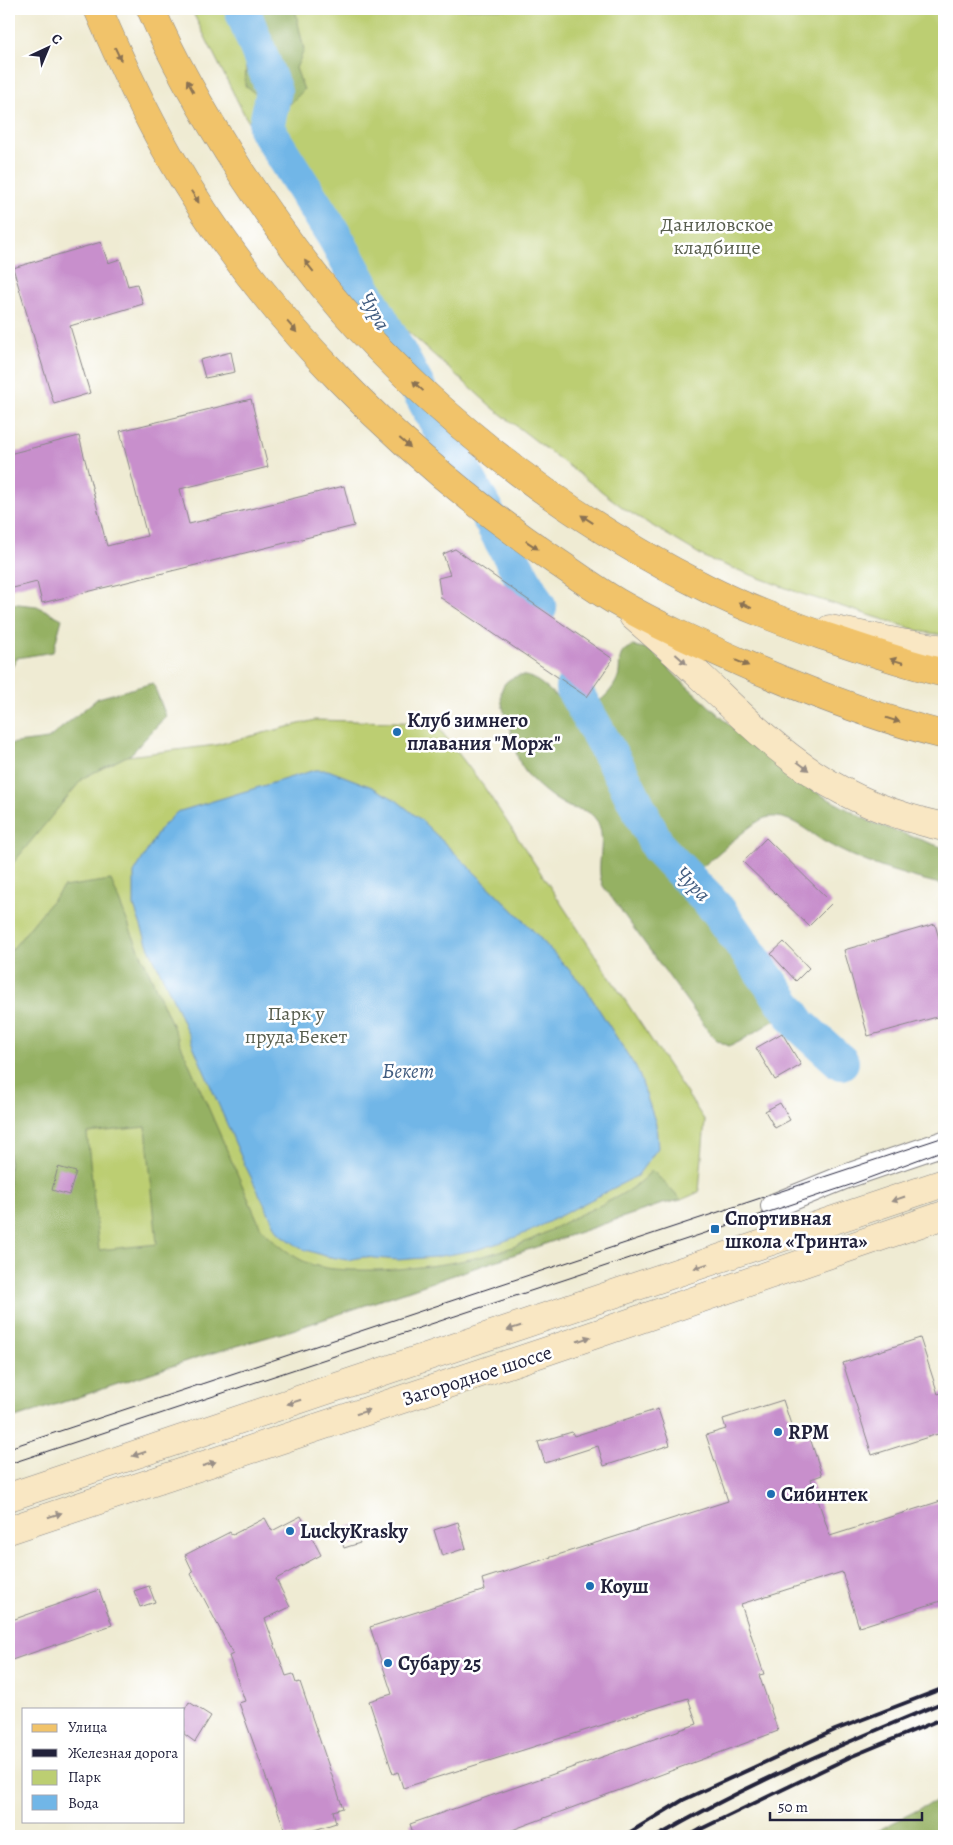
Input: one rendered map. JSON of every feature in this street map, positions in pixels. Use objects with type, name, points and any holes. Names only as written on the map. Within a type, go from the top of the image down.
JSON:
[{"type":"main road","points":[[98,9],[117,53],[169,156],[220,236],[266,297],[321,361],[380,421],[446,478],[512,531],[612,598],[715,651],[817,695],[919,729],[944,735]]},
{"type":"main road","points":[[152,9],[160,31],[213,129],[263,206],[310,268],[359,327],[410,379],[474,438],[542,489],[628,545],[707,589],[770,617],[897,661],[944,673]]},
{"type":"main road","points":[[612,598],[699,675],[762,736],[814,775],[866,802],[915,820],[944,827]]},
{"type":"main road","points":[[770,617],[906,644],[944,649]]},
{"type":"main road","name":"Загородное шоссе","points":[[9,1497],[944,1184]]},
{"type":"main road","name":"Загородное шоссе","points":[[9,1530],[550,1350],[944,1215]]},
{"type":"street","points":[[774,1206],[847,1176],[944,1143]]},
{"type":"green space","name":"Даниловское кладбище","points":[[191,9],[944,9],[944,635],[923,632],[802,594],[706,558],[626,510],[493,408],[395,320],[302,207],[245,116]]},
{"type":"green space","points":[[227,9],[295,9],[304,50],[296,68],[304,90],[287,107],[260,97],[245,86],[246,66],[242,44]]},
{"type":"green space","points":[[9,603],[37,606],[62,619],[53,652],[17,658],[9,673]]},
{"type":"green space","points":[[632,646],[645,648],[655,654],[679,679],[749,742],[803,785],[871,822],[944,848],[944,885],[867,862],[837,849],[789,820],[773,817],[765,818],[751,826],[702,867],[700,873],[703,884],[790,1000],[788,1012],[739,1042],[729,1046],[718,1041],[710,1033],[603,886],[600,878],[601,837],[598,822],[591,814],[569,807],[554,799],[536,784],[523,769],[517,756],[503,709],[502,688],[512,678],[520,676],[536,680],[571,706],[585,708],[592,705],[611,690],[618,677],[621,655]]},
{"type":"green space","points":[[153,683],[166,716],[131,754],[83,778],[9,868],[9,744],[48,739],[98,698]]},
{"type":"green space","name":"Парк у пруда Бекет","points":[[315,720],[435,723],[484,787],[705,1121],[699,1192],[681,1200],[662,1204],[292,1330],[202,1356],[9,1420],[9,771],[104,740],[128,756],[216,745]]},
{"type":"green space","points":[[111,880],[131,931],[261,1228],[291,1254],[305,1262],[345,1270],[377,1270],[431,1266],[483,1256],[526,1242],[609,1201],[636,1185],[652,1170],[681,1200],[662,1204],[292,1330],[202,1356],[9,1420],[9,916],[10,952],[63,887]],"holes":[[[146,1127],[157,1244],[99,1250],[87,1133]]]},
{"type":"green space","points":[[944,1799],[944,1836],[867,1836],[931,1803]]},
{"type":"water","name":"Бекет","points":[[315,770],[328,770],[372,787],[396,800],[421,820],[528,925],[584,986],[638,1071],[656,1124],[658,1148],[637,1176],[529,1232],[476,1250],[435,1257],[398,1260],[364,1257],[347,1260],[325,1256],[300,1248],[278,1232],[242,1159],[148,946],[134,906],[134,873],[160,829],[177,812]]},
{"type":"building","points":[[101,242],[108,263],[120,259],[128,286],[137,284],[143,304],[70,326],[90,393],[54,404],[13,268]]},
{"type":"building","points":[[231,352],[235,372],[205,378],[200,360]]},
{"type":"building","points":[[251,399],[268,467],[180,489],[189,524],[344,486],[354,526],[42,603],[37,582],[9,589],[9,454],[79,436],[107,546],[147,536],[120,431]]},
{"type":"building","points":[[455,549],[613,659],[587,697],[441,598],[438,578],[450,575],[443,554]]},
{"type":"building","points":[[766,838],[832,903],[809,926],[743,862]]},
{"type":"building","points":[[935,924],[944,957],[944,1015],[868,1036],[844,950]]},
{"type":"building","points":[[784,942],[809,968],[796,981],[771,954]]},
{"type":"building","points":[[782,1033],[801,1065],[775,1080],[756,1048]]},
{"type":"building","points":[[780,1103],[790,1120],[775,1128],[765,1111]]},
{"type":"building","points":[[58,1167],[76,1172],[69,1195],[52,1190]]},
{"type":"building","name":"Сибинтек","points":[[920,1338],[938,1394],[944,1392],[944,1432],[872,1455],[843,1363]]},
{"type":"building","points":[[783,1400],[796,1440],[809,1435],[822,1475],[811,1479],[830,1536],[944,1500],[944,1600],[859,1627],[842,1572],[741,1604],[764,1674],[759,1675],[778,1731],[496,1836],[414,1836],[410,1824],[697,1724],[688,1698],[403,1788],[398,1772],[393,1774],[369,1701],[392,1694],[370,1627],[485,1590],[482,1579],[728,1501],[706,1435],[726,1429],[723,1419]]},
{"type":"building","points":[[658,1409],[670,1445],[604,1466],[598,1446],[545,1463],[538,1442],[572,1432],[574,1436]]},
{"type":"building","points":[[301,1516],[321,1555],[276,1579],[290,1607],[265,1619],[286,1676],[293,1674],[296,1683],[300,1682],[343,1808],[333,1811],[336,1823],[296,1836],[287,1836],[239,1703],[245,1701],[229,1656],[233,1654],[191,1574],[193,1572],[185,1555],[230,1532],[232,1535],[265,1518],[272,1531]]},
{"type":"building","points":[[458,1522],[466,1548],[442,1556],[434,1530]]},
{"type":"building","points":[[354,1525],[360,1543],[344,1548],[338,1530]]},
{"type":"building","points":[[149,1586],[155,1602],[140,1607],[134,1591]]},
{"type":"building","points":[[99,1590],[112,1625],[9,1661],[9,1621]]},
{"type":"building","points":[[189,1702],[211,1716],[195,1742],[185,1735],[185,1709]]},
{"type":"waterway","name":"Чура","points":[[242,9],[274,91],[266,128],[335,237],[539,608]]},
{"type":"waterway","name":"Чура","points":[[573,688],[625,781],[658,847],[718,910],[800,1025],[841,1062]]},
{"type":"tram line","points":[[9,1448],[944,1137]]},
{"type":"tram line","points":[[9,1464],[850,1185],[944,1150]]},
{"type":"railway","points":[[624,1836],[683,1800],[835,1730],[944,1688]]},
{"type":"railway","points":[[658,1836],[727,1798],[763,1781],[944,1702]]},
{"type":"railway","points":[[689,1836],[850,1757],[944,1718]]},
{"type":"place","name":"Клуб зимнего плавания \"Морж\"","points":[[397,732]]},
{"type":"place","name":"Спортивная школа «Тринта»","points":[[715,1229]]},
{"type":"place","name":"RPM","points":[[778,1432]]},
{"type":"place","name":"Сибинтек","points":[[771,1494]]},
{"type":"place","name":"LuckyKrasky","points":[[290,1531]]},
{"type":"place","name":"Коуш","points":[[590,1586]]},
{"type":"place","name":"Субару 25","points":[[388,1663]]}]
